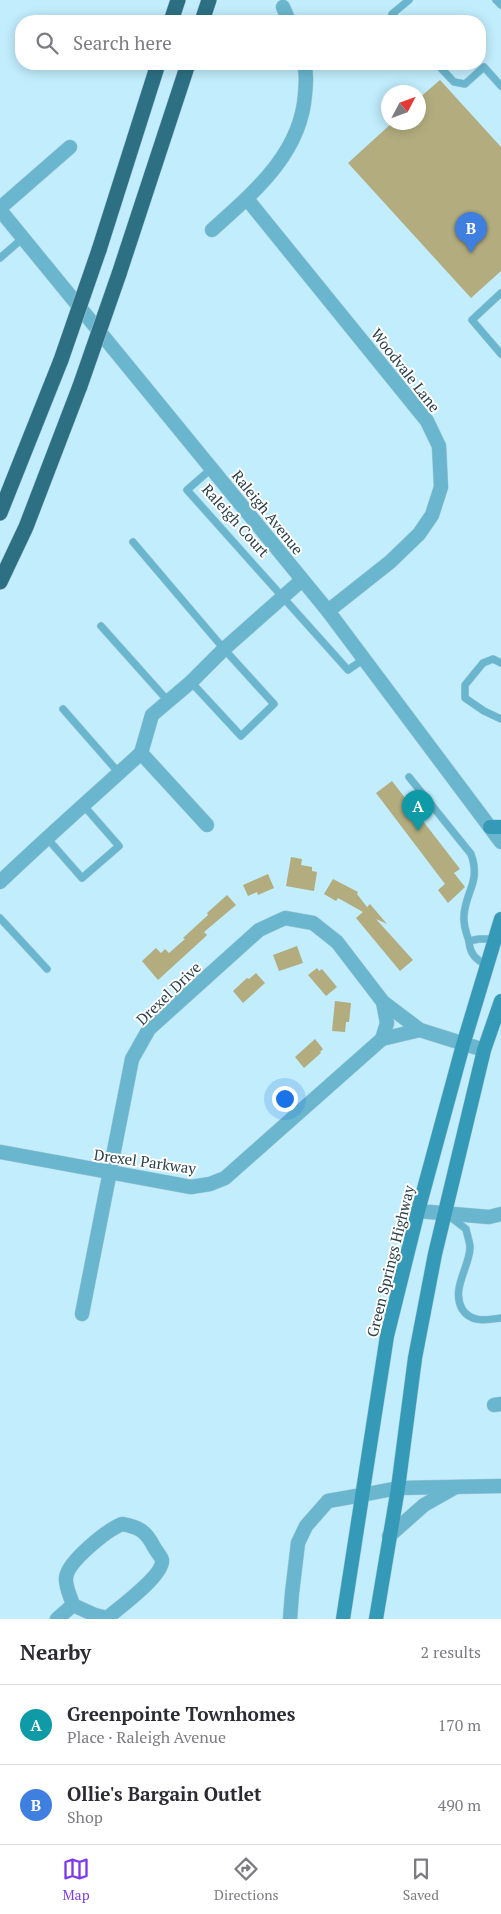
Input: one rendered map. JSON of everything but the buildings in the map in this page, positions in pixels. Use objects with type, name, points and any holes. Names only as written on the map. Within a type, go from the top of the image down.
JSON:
[{"type":"highway","points":[[173,15],[178,0]]},
{"type":"highway","points":[[204,15],[210,0]]},
{"type":"highway","points":[[0,513],[61,360],[99,250],[156,70]]},
{"type":"highway","points":[[0,582],[26,528],[80,386],[186,70]]},
{"type":"main road","name":"Green Springs Highway","points":[[343,1619],[387,1336],[418,1211],[463,1045],[501,919]]},
{"type":"main road","points":[[376,1619],[398,1488],[415,1358],[435,1254],[484,1050],[501,1000]]},
{"type":"street","points":[[283,7],[286,15]]},
{"type":"street","points":[[212,230],[247,199],[275,169],[295,135],[304,103],[306,70]]},
{"type":"street","points":[[0,209],[70,147]]},
{"type":"street","name":"Woodvale Lane","points":[[247,199],[427,421],[439,446],[441,487],[432,514],[420,534],[390,562],[328,611]]},
{"type":"street","name":"Raleigh Avenue","points":[[0,209],[328,611],[495,827],[501,842]]},
{"type":"street","points":[[0,882],[46,837],[84,806],[141,753],[152,715],[191,682],[224,649],[302,580]]},
{"type":"street","points":[[141,753],[206,825]]},
{"type":"street","name":"Drexel Drive","points":[[82,1314],[132,1059],[149,1029],[259,930],[285,918],[313,923],[337,942],[383,1002],[420,1030]]},
{"type":"street","name":"Drexel Drive","points":[[382,1039],[387,1023],[383,1002]]},
{"type":"street","points":[[420,1030],[484,1050]]},
{"type":"street","name":"Drexel Parkway","points":[[0,1152],[191,1187],[210,1184],[225,1178],[382,1039],[420,1030]]},
{"type":"street","points":[[418,1211],[489,1217],[501,1214]]},
{"type":"street","points":[[290,1619],[298,1543],[306,1526],[328,1501],[398,1488],[501,1486]]},
{"type":"street","points":[[389,1536],[424,1505],[457,1487]]},
{"type":"street","points":[[122,1524],[137,1527],[149,1538],[162,1560],[160,1569],[133,1597],[107,1618],[73,1605],[66,1578],[73,1563],[112,1528],[122,1524]]},
{"type":"street","points":[[57,1619],[73,1605]]},
{"type":"lane","points":[[393,15],[408,0]]},
{"type":"lane","points":[[496,0],[501,5]]},
{"type":"lane","points":[[486,69],[501,86]]},
{"type":"lane","points":[[443,70],[454,82],[465,84],[481,70]]},
{"type":"lane","points":[[0,258],[23,238]]},
{"type":"lane","points":[[501,293],[472,320],[501,354]]},
{"type":"lane","name":"Raleigh Court","points":[[211,468],[187,490],[348,670],[364,659]]},
{"type":"lane","points":[[132,542],[274,704],[241,736],[191,682]]},
{"type":"lane","points":[[100,626],[168,701]]},
{"type":"lane","points":[[501,663],[493,659],[482,663],[465,685],[465,698],[484,711],[501,719]]},
{"type":"lane","points":[[63,709],[118,773]]},
{"type":"lane","points":[[409,776],[471,854],[475,865],[475,879],[464,912],[463,921],[469,941],[469,950],[474,957],[487,966]]},
{"type":"lane","points":[[46,837],[82,878],[119,846],[84,806]]},
{"type":"lane","points":[[0,918],[47,969]]},
{"type":"lane","points":[[469,941],[495,939]]},
{"type":"lane","points":[[445,1213],[466,1229],[470,1248],[459,1292],[459,1303],[466,1315],[476,1319],[501,1318]]},
{"type":"place","name":"Ollie's Bargain Outlet","points":[[471,253]]},
{"type":"place","name":"Greenpointe Townhomes","points":[[418,831]]}]
